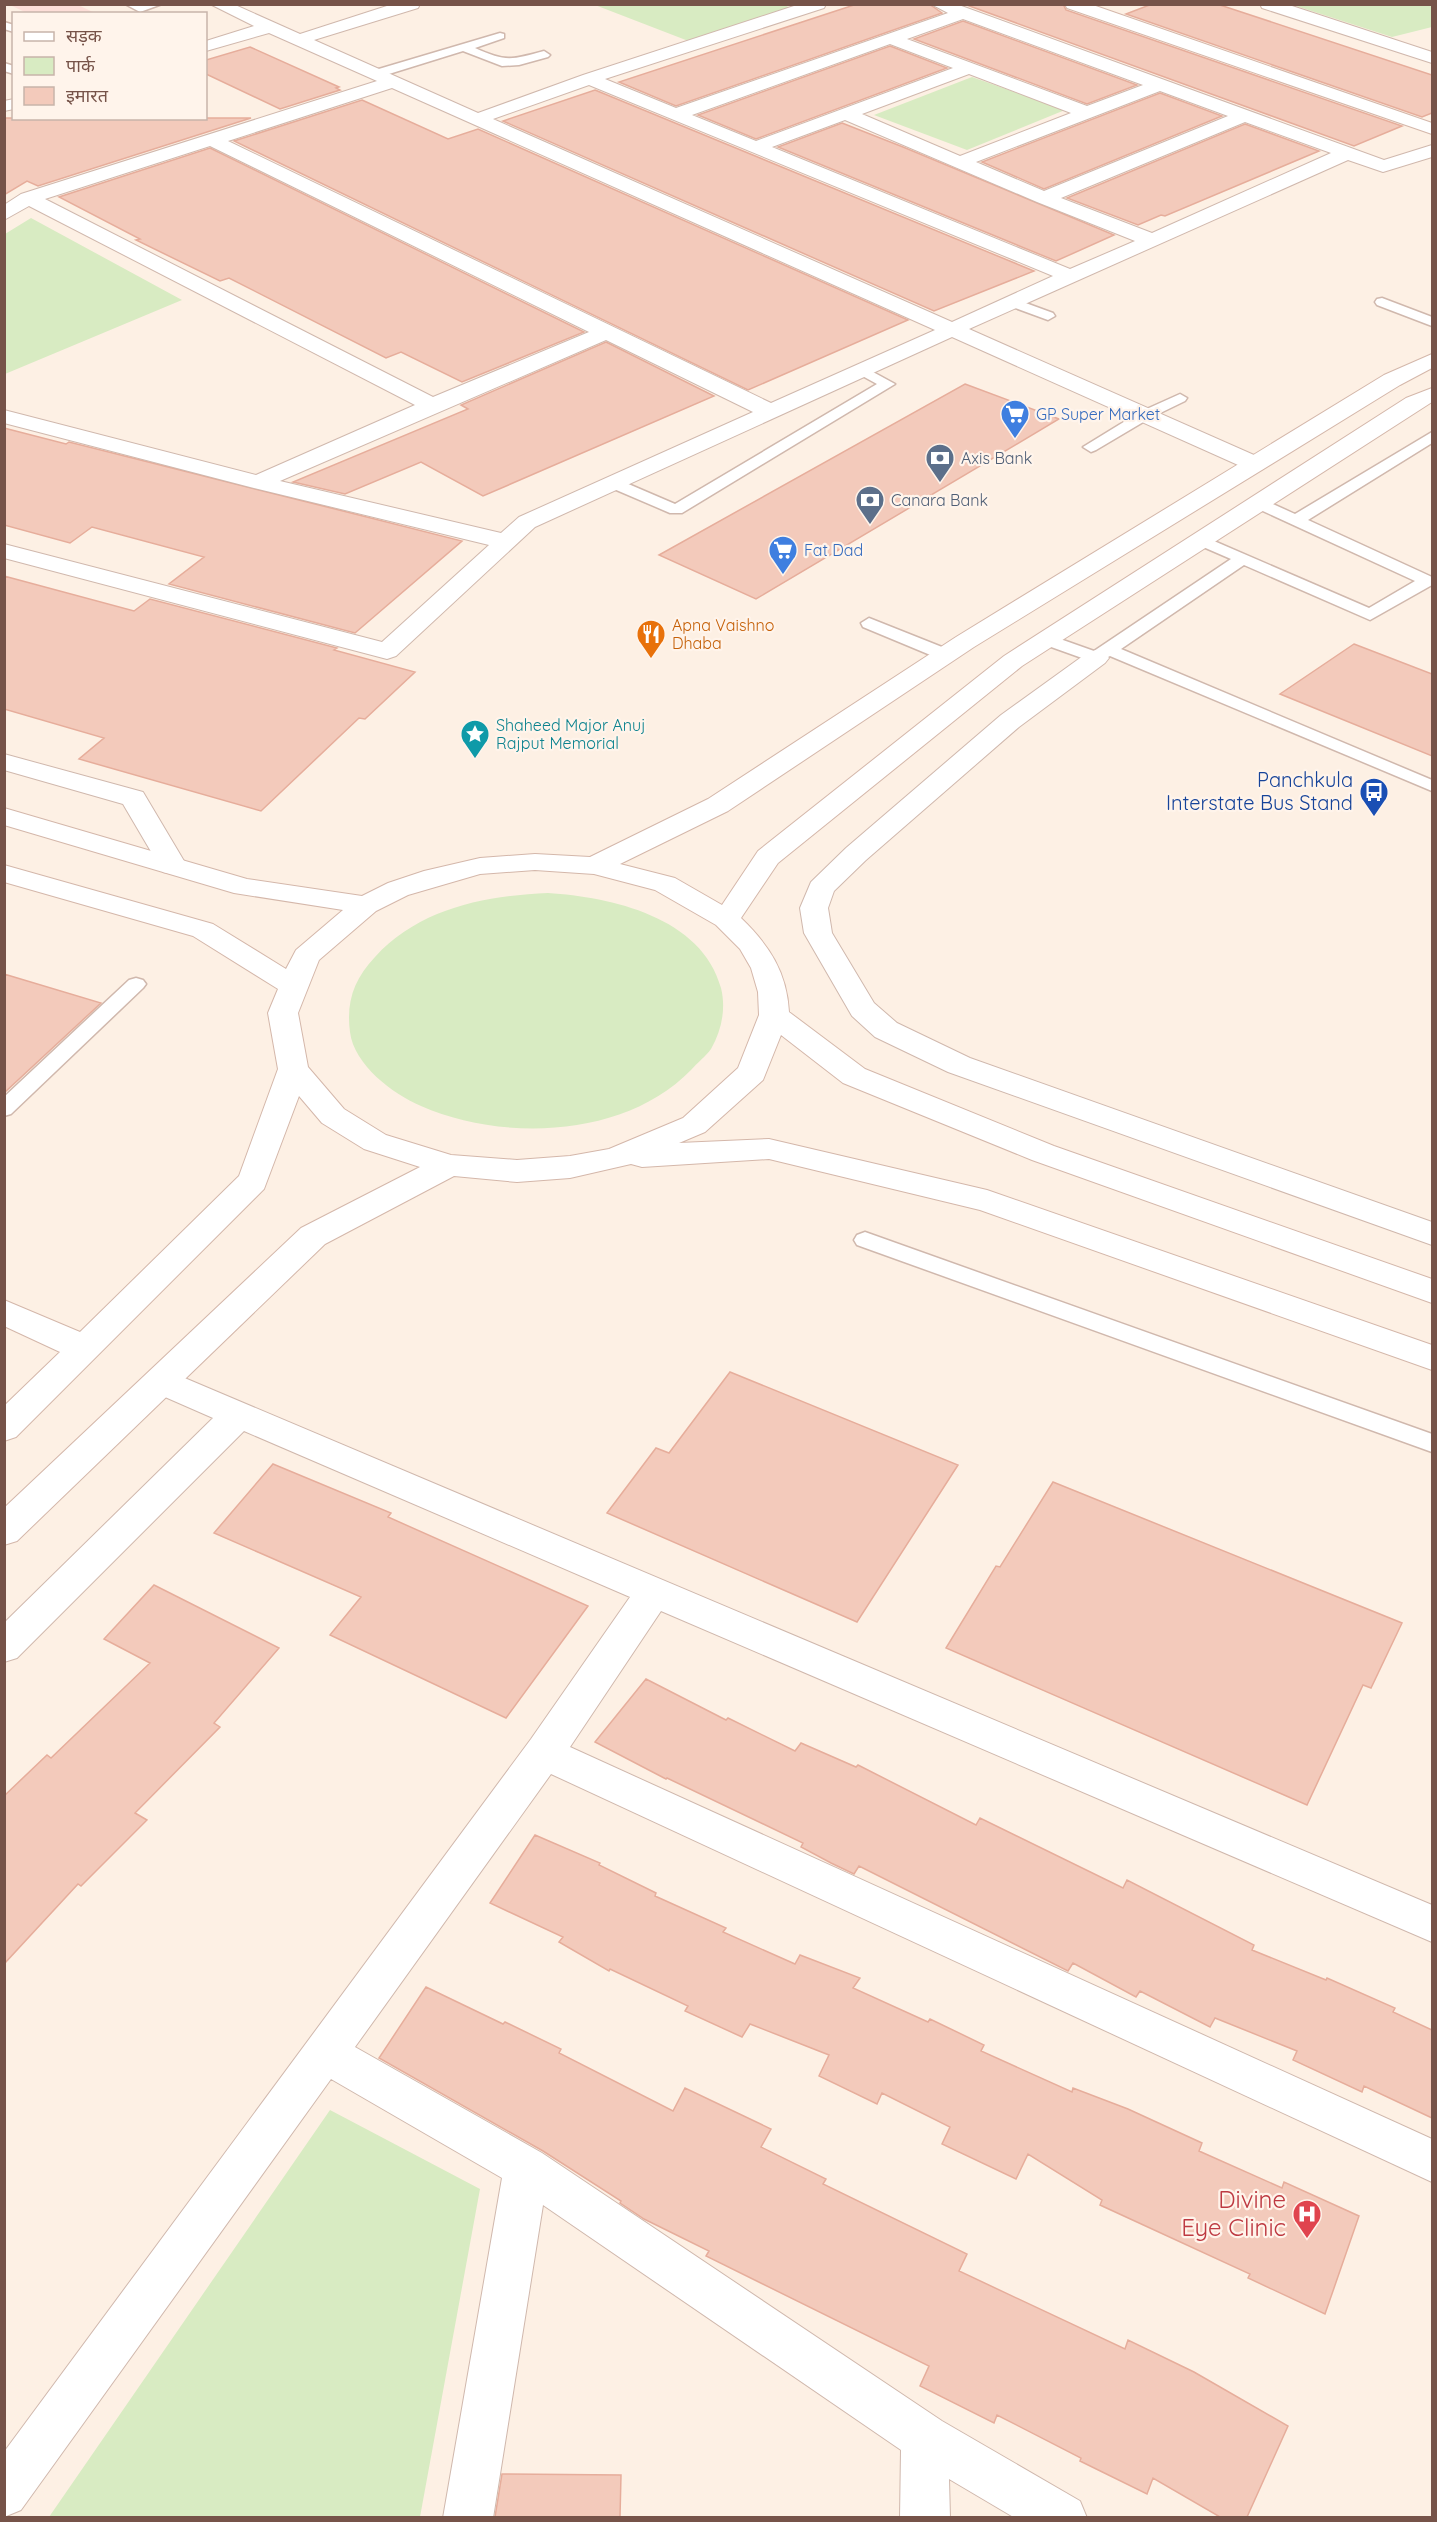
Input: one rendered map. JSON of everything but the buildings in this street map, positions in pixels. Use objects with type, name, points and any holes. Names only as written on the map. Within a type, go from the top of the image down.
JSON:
[{"type":"street","points":[[218,4],[1255,464]]},
{"type":"street","points":[[298,40],[412,4]]},
{"type":"street","points":[[939,4],[1383,166],[1432,151]]},
{"type":"street","points":[[1073,4],[1432,129]]},
{"type":"street","points":[[1110,4],[1432,115]]},
{"type":"street","points":[[1268,4],[1432,58]]},
{"type":"street","points":[[477,119],[803,6]]},
{"type":"street","points":[[676,114],[963,13]]},
{"type":"street","points":[[207,46],[270,27]]},
{"type":"street","points":[[1392,45],[1422,37]]},
{"type":"street","points":[[892,39],[1088,113]]},
{"type":"street","points":[[756,147],[844,112],[969,68]]},
{"type":"street","points":[[4,214],[28,198],[212,140],[384,78]]},
{"type":"street","points":[[589,79],[1070,276]]},
{"type":"street","points":[[960,162],[1161,84]]},
{"type":"street","points":[[844,112],[1044,198],[1154,241]]},
{"type":"street","points":[[1044,198],[1246,115]]},
{"type":"street","points":[[212,140],[771,412]]},
{"type":"street","points":[[4,551],[387,651],[527,522],[1012,302],[1154,241],[1348,153]]},
{"type":"street","points":[[28,198],[432,405]]},
{"type":"street","points":[[258,482],[432,405],[606,332]]},
{"type":"street","points":[[594,866],[718,805],[946,655],[1392,380],[1432,360]]},
{"type":"street","points":[[726,919],[768,857],[1013,661],[1414,403],[1432,394]]},
{"type":"street","points":[[4,416],[258,482],[503,542]]},
{"type":"street","points":[[1102,654],[1010,721],[821,888],[814,908],[818,933],[863,1009],[886,1030],[906,1040],[958,1065],[1432,1234]]},
{"type":"street","points":[[4,762],[133,798],[173,866]]},
{"type":"street","points":[[4,816],[244,887],[366,905]]},
{"type":"street","points":[[4,1428],[253,1181],[293,1069],[283,1013],[306,956],[366,905],[398,889],[434,877],[480,866],[535,862],[594,866],[665,884],[726,919],[751,944],[766,969],[773,992],[774,1015],[752,1073],[694,1125],[616,1158]]},
{"type":"street","points":[[4,873],[203,930],[294,986]]},
{"type":"street","points":[[774,1015],[854,1076],[1043,1154],[1432,1291]]},
{"type":"street","points":[[293,1069],[333,1116],[375,1142],[449,1165],[517,1171],[570,1167],[616,1158],[769,1149],[987,1201],[1432,1358]]},
{"type":"street","points":[[4,1531],[313,1236],[449,1165]]},
{"type":"street","points":[[7,1317],[85,1349]]},
{"type":"street","points":[[161,1381],[1432,1924]]},
{"type":"street","points":[[4,1647],[239,1414]]},
{"type":"street","points":[[4,2493],[545,1751],[654,1592]]},
{"type":"street","points":[[545,1751],[544,1753],[1432,2161],[1432,2166]]},
{"type":"street","points":[[324,2052],[526,2168],[925,2438],[1063,2517]]},
{"type":"street","points":[[468,2517],[526,2168]]},
{"type":"street","points":[[925,2438],[925,2517]]},
{"type":"lane","points":[[130,4],[140,9],[157,4]]},
{"type":"lane","points":[[384,78],[464,47],[500,36]]},
{"type":"lane","points":[[464,47],[504,64],[513,64],[544,54]]},
{"type":"lane","points":[[1012,302],[1048,316]]},
{"type":"lane","points":[[1382,302],[1432,321]]},
{"type":"lane","points":[[614,483],[676,510],[888,384],[862,370]]},
{"type":"lane","points":[[1091,447],[1145,415],[1180,398]]},
{"type":"lane","points":[[1297,520],[1432,437]]},
{"type":"lane","points":[[1200,540],[1370,615],[1427,581],[1258,503]]},
{"type":"lane","points":[[1102,654],[1242,559]]},
{"type":"lane","points":[[868,624],[946,655]]},
{"type":"lane","points":[[1046,639],[1102,654],[1432,786]]},
{"type":"lane","points":[[4,1109],[136,984]]},
{"type":"lane","points":[[865,1240],[1432,1443]]},
{"type":"shaded area","points":[[10,5],[78,5],[93,12],[25,12]]},
{"type":"green space","points":[[782,4],[793,9],[691,42],[595,5]]},
{"type":"green space","points":[[1293,5],[1432,5],[1432,27],[1392,37]]},
{"type":"green space","points":[[972,77],[1065,110],[967,150],[874,115]]},
{"type":"green space","points":[[31,218],[182,300],[5,374],[5,234]]},
{"type":"green space","points":[[548,893],[599,900],[651,915],[675,928],[695,944],[711,964],[722,996],[723,1011],[720,1027],[715,1042],[707,1054],[664,1093],[632,1109],[598,1121],[562,1127],[525,1128],[488,1125],[453,1118],[410,1101],[376,1077],[359,1056],[353,1044],[349,1021],[351,1001],[357,982],[375,957],[393,940],[433,916],[501,897]]},
{"type":"green space","points":[[330,2110],[480,2189],[420,2517],[49,2517]]},
{"type":"place","name":"GP Super Market","points":[[1015,440]]},
{"type":"place","name":"Axis Bank","points":[[940,484]]},
{"type":"place","name":"Canara Bank","points":[[870,526]]},
{"type":"place","name":"Fat Dad","points":[[783,576]]},
{"type":"place","name":"Apna Vaishno Dhaba","points":[[651,660]]},
{"type":"place","name":"Shaheed Major Anuj Rajput Memorial","points":[[475,760]]},
{"type":"place","name":"Panchkula Interstate Bus Stand","points":[[1374,818]]},
{"type":"place","name":"Divine Eye Clinic","points":[[1307,2240]]}]
